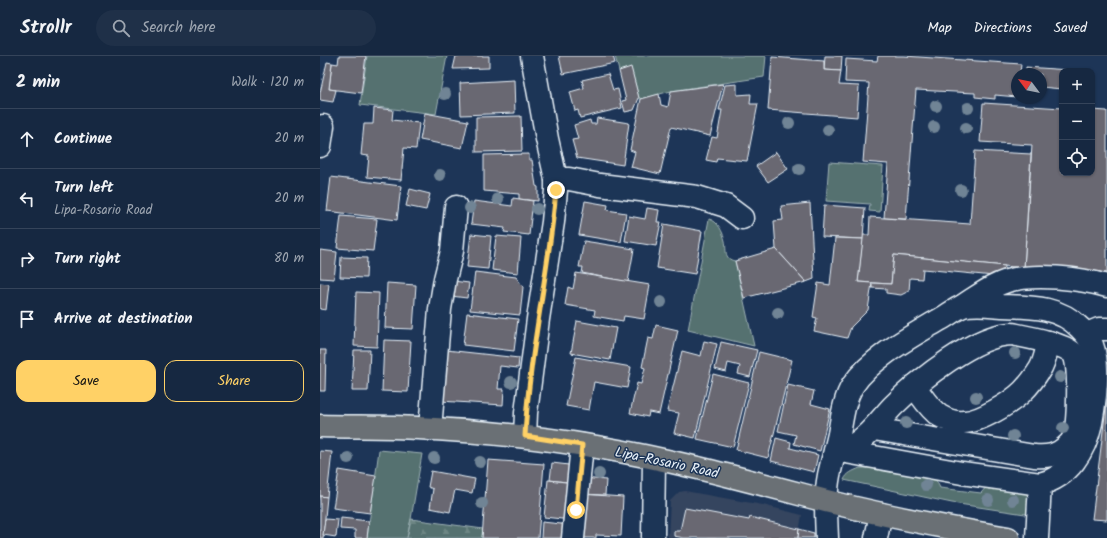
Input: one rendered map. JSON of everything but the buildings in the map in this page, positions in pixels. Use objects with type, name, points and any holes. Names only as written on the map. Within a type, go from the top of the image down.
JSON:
[{"type":"main road","name":"Lipa-Rosario Road","points":[[320,426],[424,428],[525,436],[582,445],[654,459],[747,480],[913,522],[1008,538]]},
{"type":"street","points":[[525,436],[531,371],[553,222],[556,179],[532,56]]},
{"type":"street","points":[[556,179],[569,179],[600,185],[697,197],[726,206],[742,218]]},
{"type":"street","points":[[424,428],[440,309],[452,251],[456,208]]},
{"type":"street","points":[[827,538],[826,501],[829,476],[839,451],[847,398],[853,386],[872,364],[994,286],[1017,278],[1061,278],[1084,280],[1107,286]]},
{"type":"street","points":[[424,428],[429,303]]},
{"type":"street","points":[[839,451],[962,473],[1040,484],[1058,477],[1071,466],[1081,452],[1088,434],[1092,416],[1096,369],[1092,344],[1097,332],[1078,325],[1068,317],[1057,312],[1044,309],[976,304],[962,307]]},
{"type":"street","points":[[839,451],[860,441],[874,429],[893,406],[914,386],[964,350],[992,337],[1012,334],[1049,342],[1073,353],[1077,360],[1078,376],[1075,435],[1068,446],[1058,454],[1047,457],[1034,456],[874,429]]},
{"type":"street","points":[[914,386],[932,409],[942,417],[955,422],[965,423],[983,418],[1023,392],[1041,367],[1049,342]]},
{"type":"street","points":[[573,538],[582,445]]},
{"type":"street","points":[[653,538],[654,459]]},
{"type":"street","points":[[1037,538],[1040,484]]},
{"type":"street","points":[[876,538],[881,514]]},
{"type":"shaded area","points":[[685,491],[763,505],[802,515],[798,538],[668,538],[670,501],[679,492]]},
{"type":"green space","points":[[367,56],[447,56],[436,114],[360,105]]},
{"type":"green space","points":[[615,56],[766,56],[764,77],[671,91],[641,99],[639,98],[631,68],[619,71]]},
{"type":"green space","points":[[829,162],[883,166],[880,212],[869,211],[870,204],[826,201]]},
{"type":"green space","points":[[709,219],[720,227],[726,244],[727,256],[731,260],[735,261],[754,346],[688,330]]},
{"type":"green space","points":[[379,450],[422,454],[407,538],[367,538]]},
{"type":"green space","points":[[860,468],[870,468],[936,480],[940,488],[981,493],[988,485],[1028,492],[1030,498],[1028,513],[1025,514],[952,503],[844,480],[853,471]]},
{"type":"green space","points":[[411,519],[483,529],[482,538],[407,538]]},
{"type":"route","points":[[556,190],[553,222],[538,319],[526,413],[525,436],[582,445],[576,510]]}]
